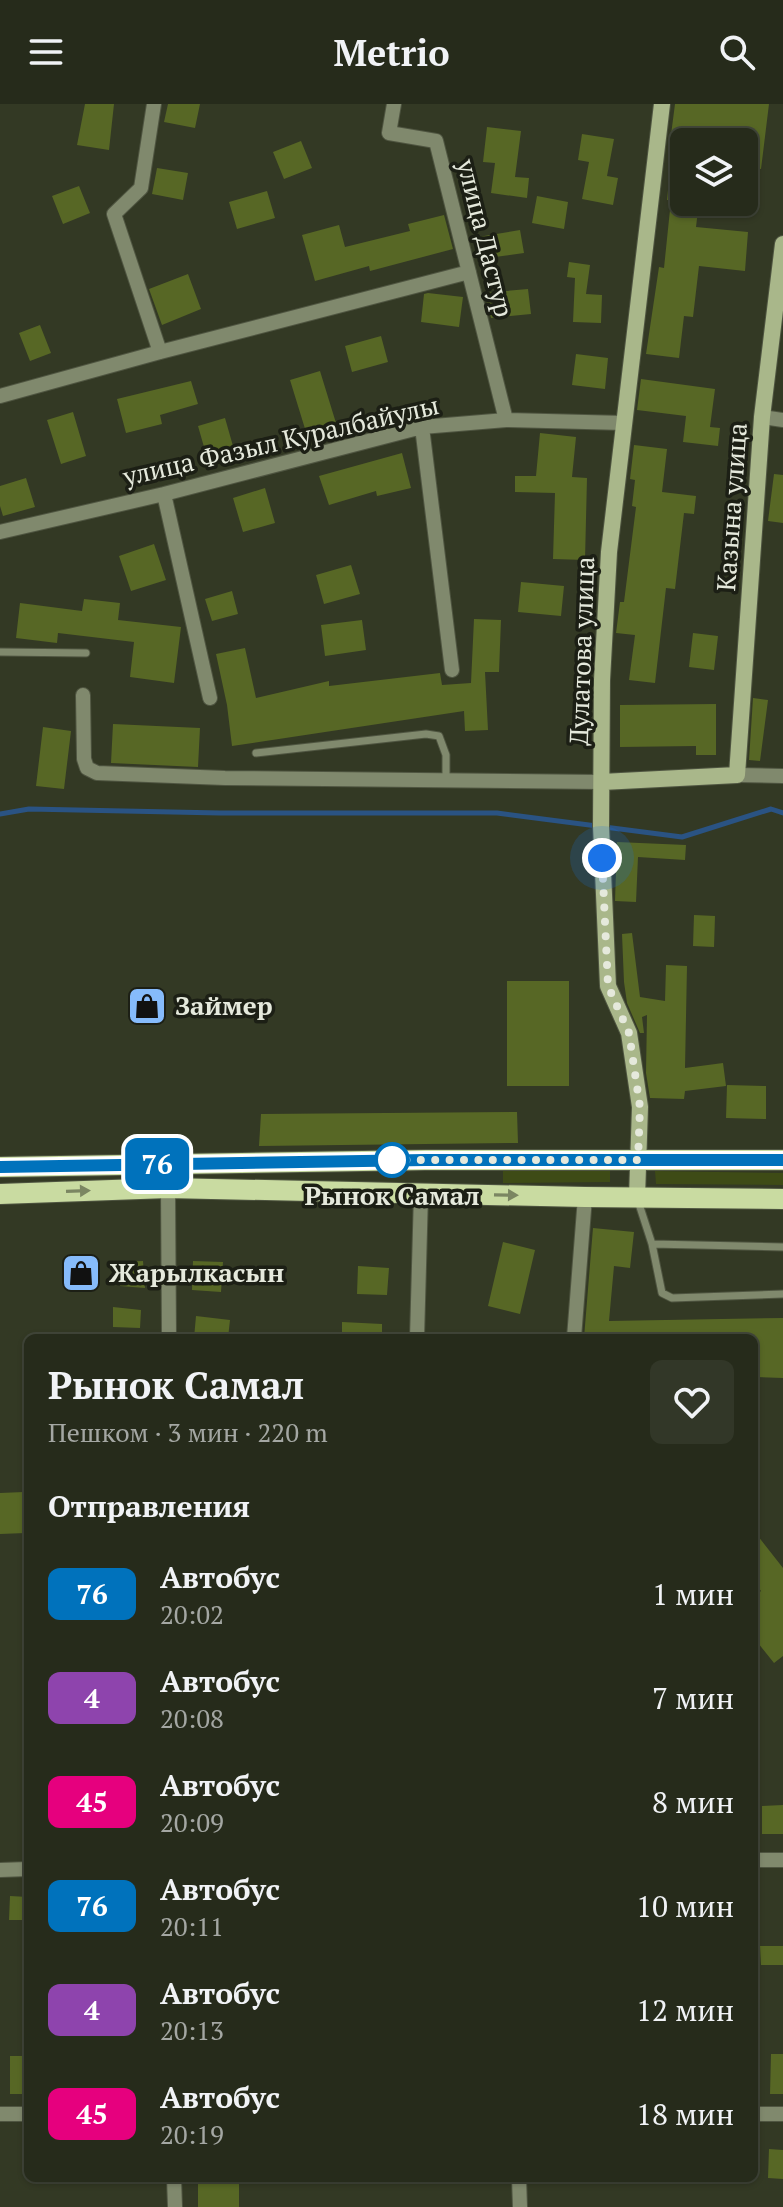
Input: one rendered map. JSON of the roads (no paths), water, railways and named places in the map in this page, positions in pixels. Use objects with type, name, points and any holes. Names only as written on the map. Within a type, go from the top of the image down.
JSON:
[{"type":"main road","points":[[0,1167],[425,1160],[783,1160]]},
{"type":"main road","points":[[0,1194],[168,1188],[783,1199]]},
{"type":"street","points":[[154,104],[141,188],[114,214],[160,352]]},
{"type":"street","name":"улица Дастур","points":[[394,104],[389,133],[436,141],[506,420]]},
{"type":"street","name":"Дулатова улица","points":[[637,1197],[640,1107],[629,1033],[608,986],[601,826],[602,680],[609,552],[662,104]]},
{"type":"street","name":"Казына улица","points":[[737,775],[762,417],[783,244]]},
{"type":"street","points":[[0,396],[469,272]]},
{"type":"street","points":[[762,417],[783,420]]},
{"type":"street","name":"улица Фазыл Куралбайулы","points":[[0,532],[164,494],[422,427],[506,420],[624,423]]},
{"type":"street","points":[[422,427],[452,670]]},
{"type":"street","points":[[164,494],[210,698]]},
{"type":"street","points":[[83,695],[84,759],[87,768],[97,773],[225,778],[602,782],[737,775],[783,776]]},
{"type":"street","points":[[168,1188],[169,1334]]},
{"type":"street","points":[[417,1334],[421,1194]]},
{"type":"street","points":[[574,1334],[585,1197]]},
{"type":"street","points":[[758,1860],[783,1860]]},
{"type":"street","points":[[0,1870],[24,1869]]},
{"type":"street","points":[[0,2114],[24,2114]]},
{"type":"street","points":[[758,2114],[783,2114]]},
{"type":"street","points":[[174,2182],[175,2207]]},
{"type":"street","points":[[519,2182],[520,2207]]},
{"type":"lane","points":[[0,652],[86,653]]},
{"type":"lane","points":[[256,753],[426,734],[439,736],[446,755],[446,779]]},
{"type":"lane","points":[[637,1197],[652,1244],[662,1293],[672,1298],[783,1294]]},
{"type":"lane","points":[[652,1244],[783,1247]]},
{"type":"waterway","points":[[0,814],[29,809],[497,813],[682,837],[771,809],[783,813]]},
{"type":"place","name":"Займер","points":[[147,1006]]},
{"type":"place","name":"Рынок Самал","points":[[392,1160]]},
{"type":"place","name":"Жарылкасын","points":[[81,1273]]}]
